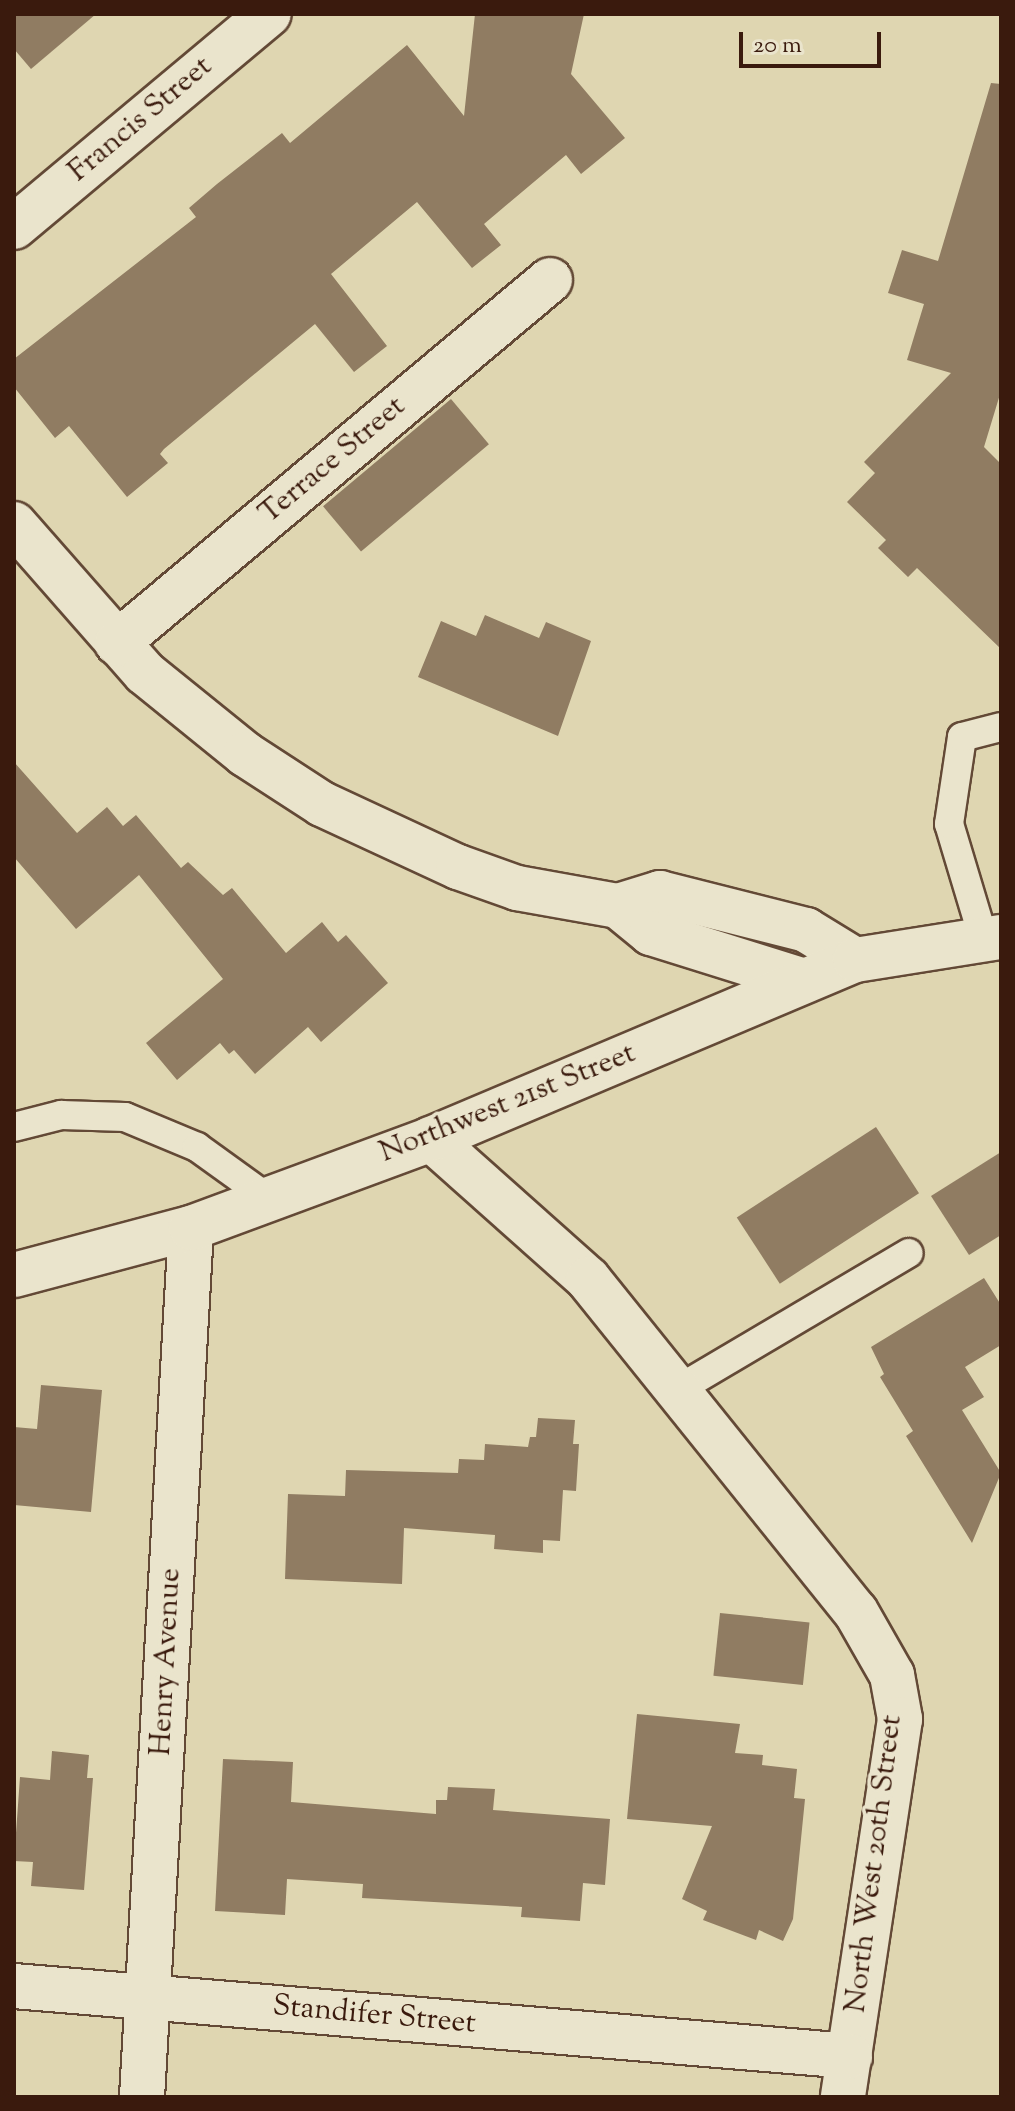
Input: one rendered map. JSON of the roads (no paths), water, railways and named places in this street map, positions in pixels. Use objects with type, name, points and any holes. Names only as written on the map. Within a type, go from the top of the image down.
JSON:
[{"type":"street","name":"Francis Street","points":[[14,227],[269,14]]},
{"type":"street","name":"Terrace Street","points":[[117,643],[550,280]]},
{"type":"street","points":[[14,524],[145,673],[245,754],[322,804],[458,867],[517,888],[618,906],[660,893],[806,930],[855,960]]},
{"type":"street","points":[[618,906],[651,933],[804,981]]},
{"type":"street","name":"Northwest 21st Street","points":[[14,1275],[191,1228],[431,1139],[855,960],[992,937]]},
{"type":"street","name":"North West 20th Street","points":[[431,1139],[588,1279],[856,1612],[892,1675],[900,1719],[847,2076],[734,2045]]},
{"type":"street","name":"Henry Avenue","points":[[142,2097],[191,1228]]},
{"type":"street","name":"Standifer Street","points":[[14,1986],[734,2045]]},
{"type":"lane","points":[[992,937],[949,824],[962,737],[1001,727]]},
{"type":"lane","points":[[14,1127],[61,1115],[125,1117],[197,1147],[269,1199]]},
{"type":"lane","points":[[677,1390],[909,1253]]}]
